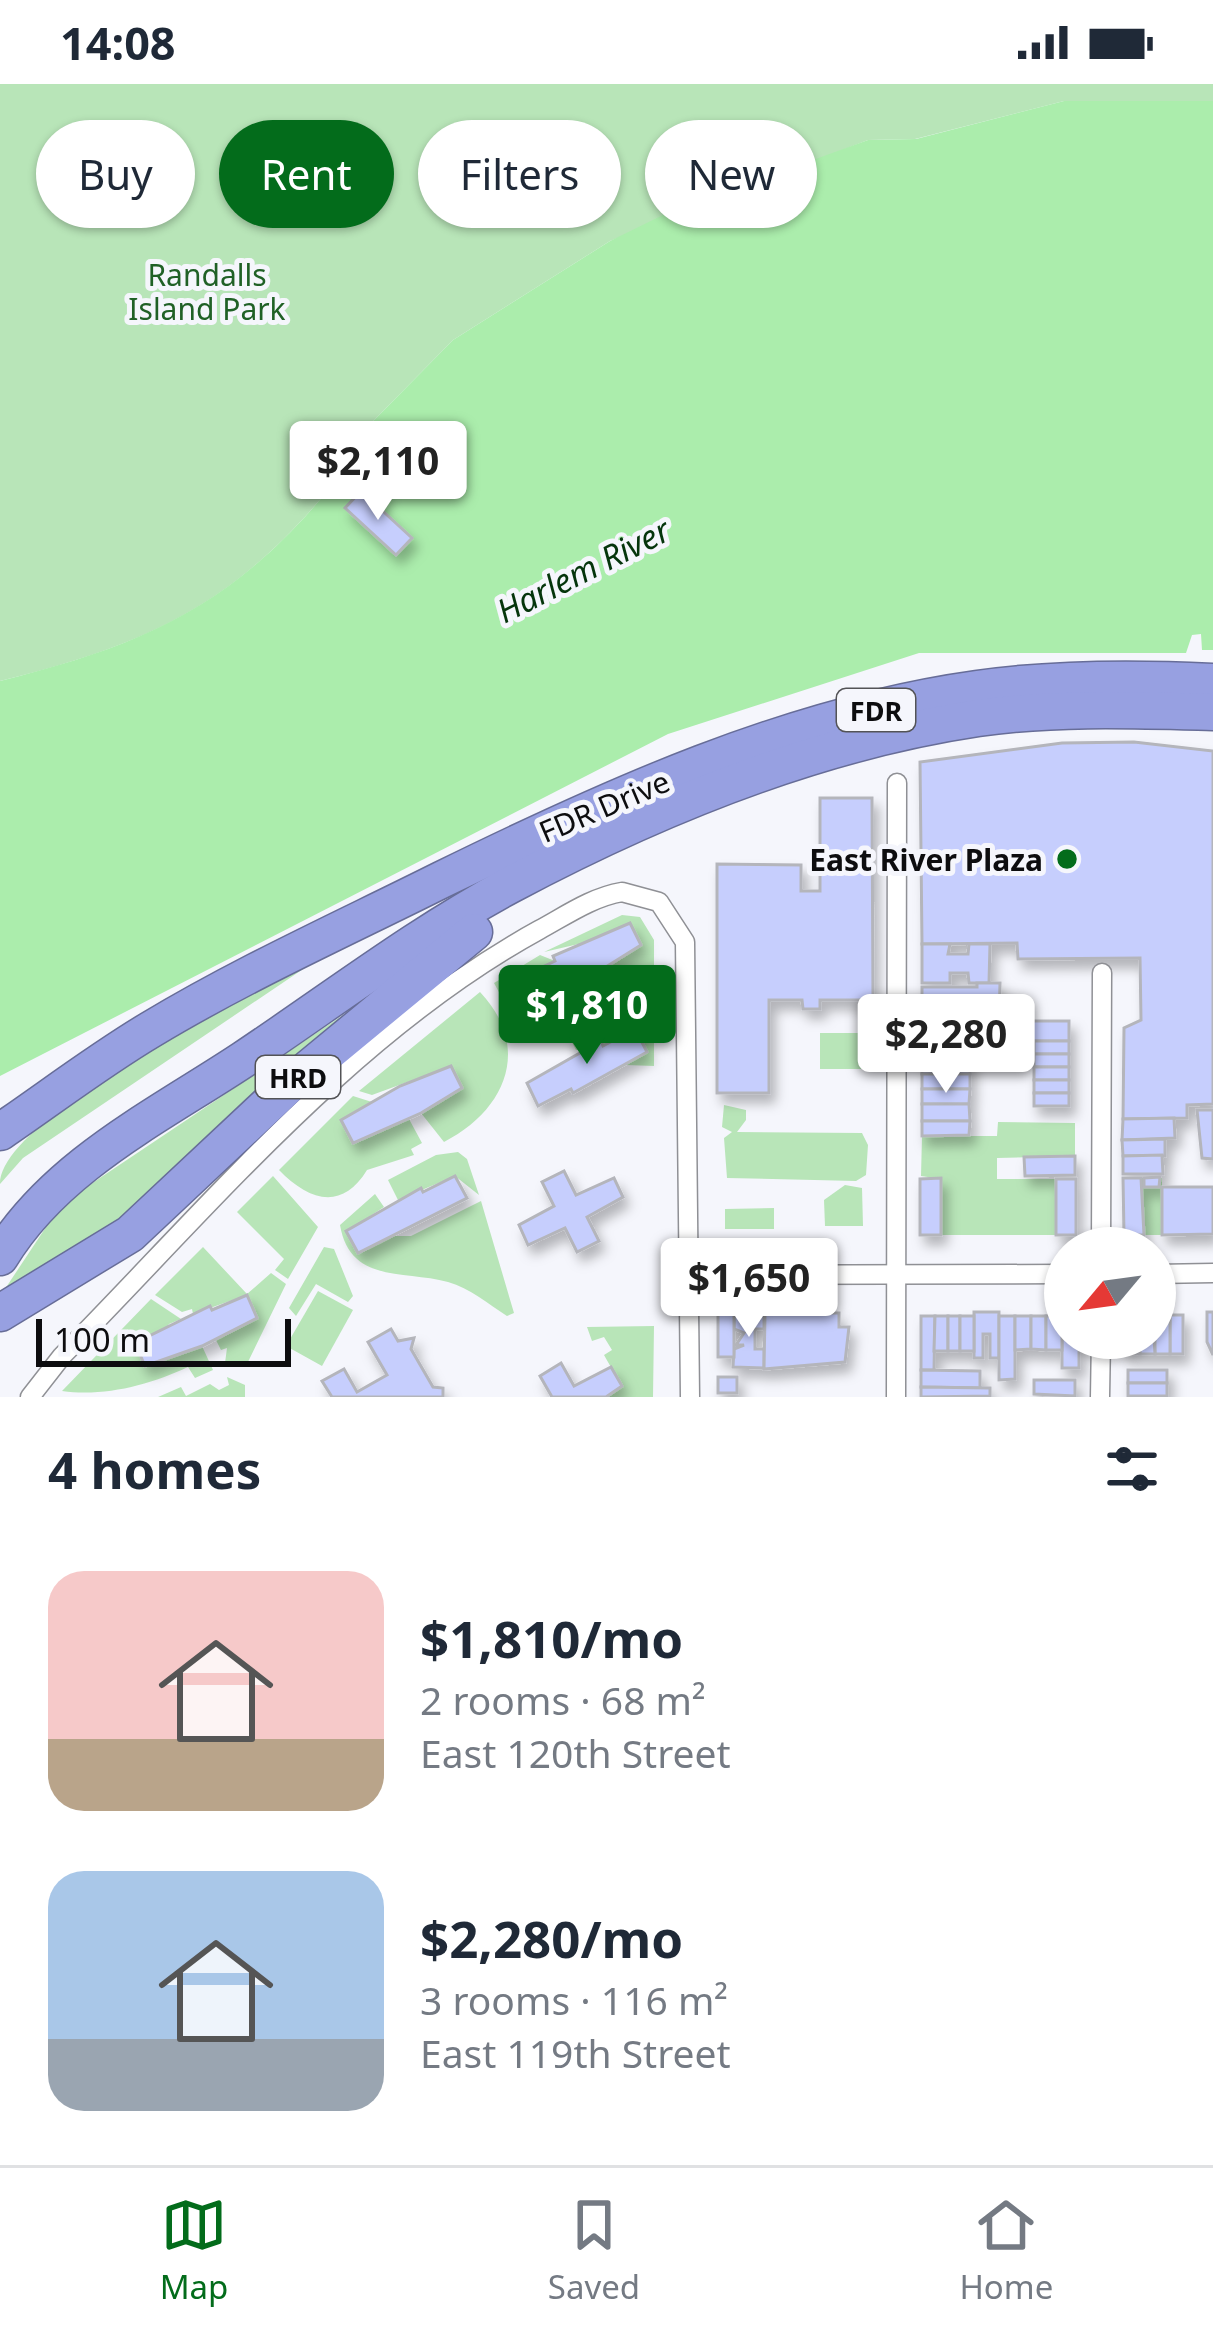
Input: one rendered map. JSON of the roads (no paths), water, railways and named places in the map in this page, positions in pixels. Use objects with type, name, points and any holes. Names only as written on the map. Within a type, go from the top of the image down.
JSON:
[{"type":"highway","name":"FDR Drive","points":[[48,1100],[171,1017],[557,825],[738,752],[916,700],[1036,682],[1213,682]]},
{"type":"highway","name":"FDR Drive","points":[[600,844],[774,771],[949,723],[1040,712],[1213,712]]},
{"type":"highway","points":[[0,1219],[59,1157],[557,825]]},
{"type":"highway","points":[[0,1257],[40,1203],[93,1160],[490,897],[600,844]]},
{"type":"highway","name":"HRD","points":[[0,1313],[130,1234],[291,1083],[420,974],[600,844]]},
{"type":"highway","points":[[0,1132],[48,1100]]},
{"type":"highway","points":[[0,1149],[48,1100]]},
{"type":"street","points":[[896,1397],[897,783]]},
{"type":"street","points":[[30,1397],[62,1356],[309,1108],[447,988],[516,943],[612,894],[631,892],[659,902],[685,941],[689,1397]]},
{"type":"street","points":[[1101,1227],[1102,974]]},
{"type":"street","points":[[688,1275],[1044,1274]]},
{"type":"street","points":[[1176,1274],[1213,1274]]},
{"type":"street","points":[[1100,1359],[1100,1397]]},
{"type":"water","name":"Harlem River","points":[[1064,101],[1213,101],[1213,650],[1202,650],[1201,634],[1192,635],[1186,653],[919,653],[668,734],[0,1076],[0,681],[139,637],[217,594],[289,534],[324,495],[311,474],[329,466],[453,340],[610,241],[645,224],[645,228],[817,228],[817,159],[868,140],[916,139]]},
{"type":"place","name":"East River Plaza","points":[[1067,859]]},
{"type":"park label","name":"Randalls Island Park","points":[[207,292]]}]
